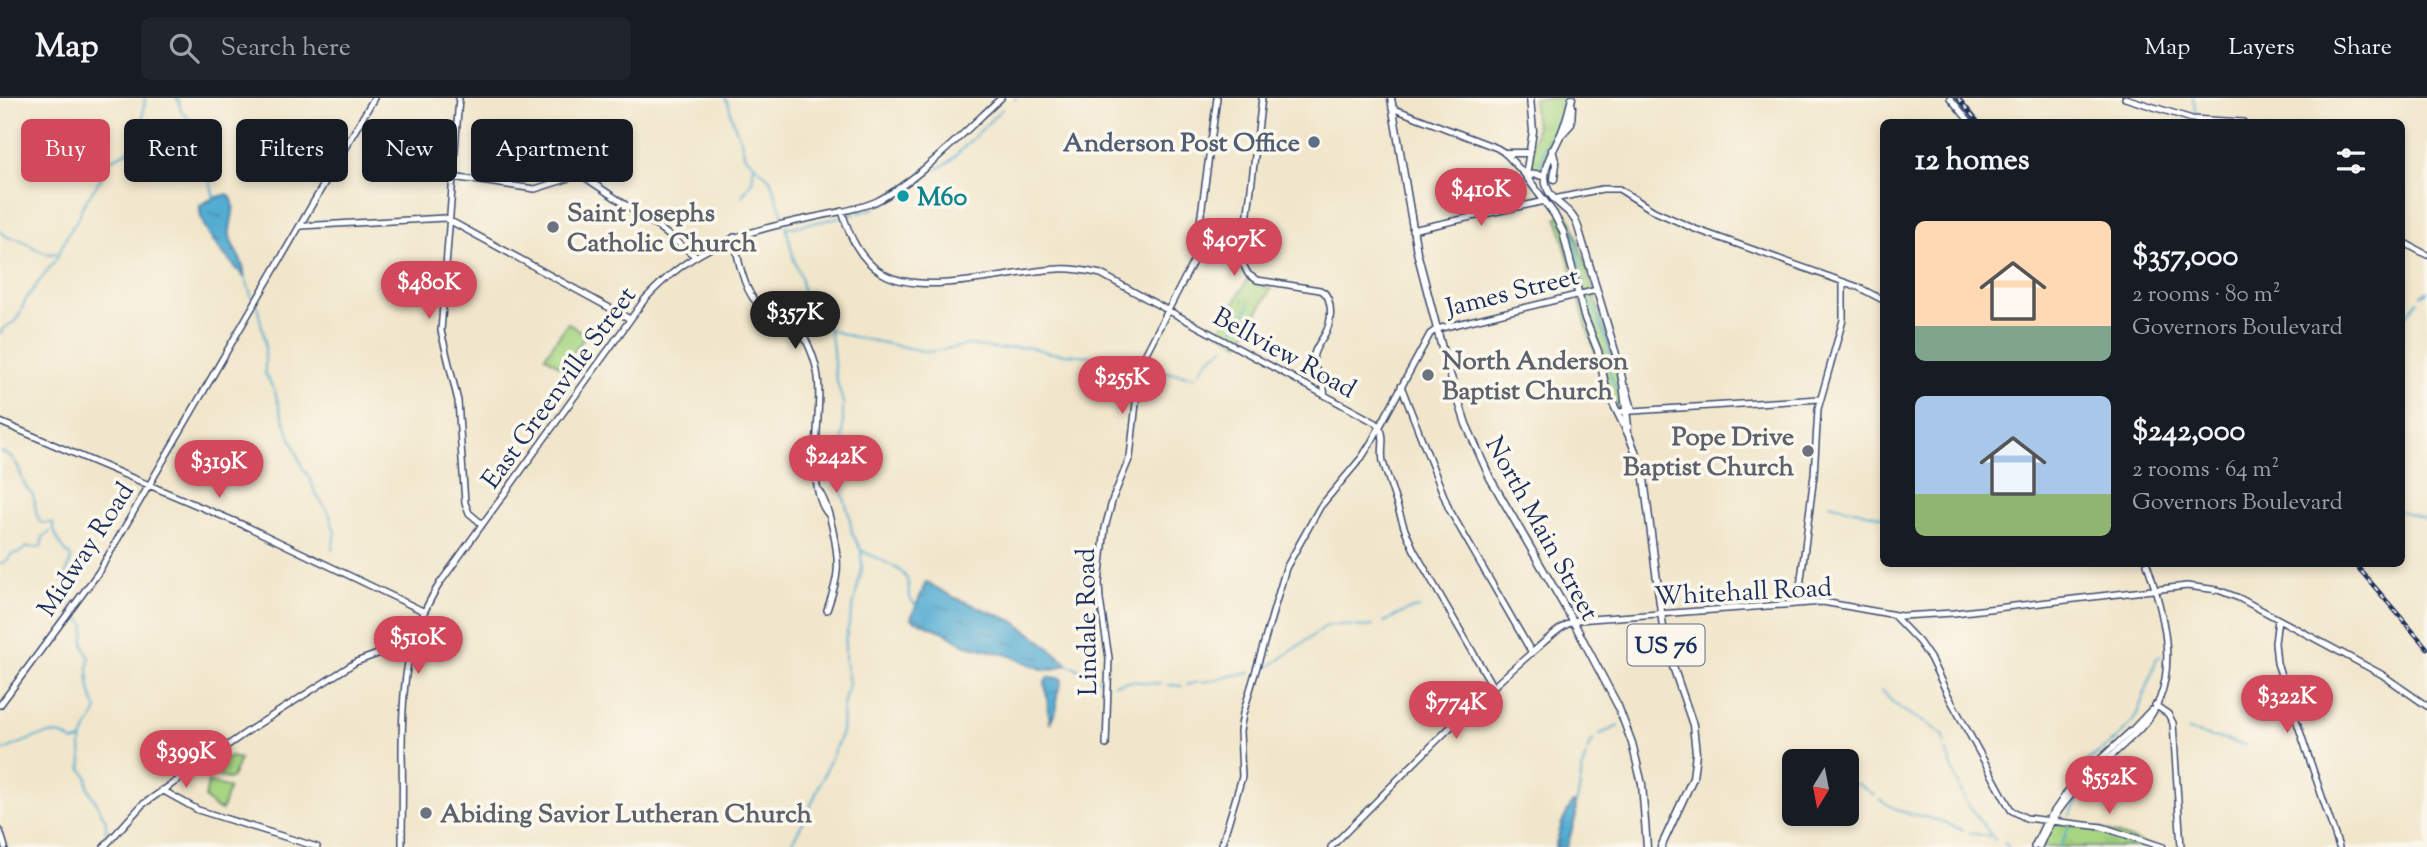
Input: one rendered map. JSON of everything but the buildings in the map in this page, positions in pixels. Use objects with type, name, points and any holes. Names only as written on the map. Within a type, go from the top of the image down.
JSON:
[{"type":"main road","name":"North Main Street","points":[[1391,98],[1412,230],[1437,330],[1466,424],[1483,464],[1573,621],[1618,706],[1632,743],[1644,801],[1647,847]]},
{"type":"main road","points":[[1530,98],[1533,131],[1526,176],[1536,174],[1545,178]]},
{"type":"main road","points":[[1572,98],[1561,135],[1547,164],[1545,178],[1554,199],[1575,217],[1629,410]]},
{"type":"main road","points":[[1552,150],[1556,164],[1554,179]]},
{"type":"main road","points":[[1505,153],[1529,153]]},
{"type":"main road","name":"US 76","points":[[1526,176],[1554,214],[1563,232],[1587,326],[1598,351],[1606,389],[1643,471],[1660,613],[1671,665],[1693,725],[1696,753],[1693,778],[1661,847]]},
{"type":"main road","points":[[1554,214],[1567,209]]},
{"type":"main road","name":"US 76","points":[[1629,410],[1629,436]]},
{"type":"street","name":"Midway Road","points":[[0,705],[98,573],[374,98]]},
{"type":"street","points":[[457,121],[459,98]]},
{"type":"street","name":"East Greenville Street","points":[[402,847],[403,694],[408,656],[423,611],[440,583],[630,319],[662,282],[695,256],[734,237],[869,204],[896,191],[1001,98]]},
{"type":"street","name":"Lindale Road","points":[[1106,745],[1110,678],[1100,600],[1101,549],[1113,498],[1131,455],[1139,376],[1144,357],[1195,258],[1217,98]]},
{"type":"street","points":[[1262,98],[1242,262],[1248,274],[1257,280],[1320,290],[1328,297],[1329,325],[1314,358],[1317,373],[1326,391],[1324,395]]},
{"type":"street","points":[[1951,98],[1968,119]]},
{"type":"street","points":[[2125,98],[2192,119]]},
{"type":"street","points":[[1392,107],[1488,144],[1505,153],[1526,176]]},
{"type":"street","points":[[457,178],[535,189],[573,177],[584,177],[662,229],[695,256]]},
{"type":"street","points":[[452,182],[442,343],[458,401],[465,503],[469,513],[482,524]]},
{"type":"street","points":[[1554,199],[1602,189],[1619,189],[1654,211],[1686,226],[1843,282],[1880,299]]},
{"type":"street","points":[[1412,230],[1545,201]]},
{"type":"street","name":"Bellview Road","points":[[842,211],[855,246],[870,264],[897,280],[935,284],[1059,269],[1101,274],[1380,426]]},
{"type":"street","points":[[300,226],[449,219],[630,319]]},
{"type":"street","points":[[734,237],[740,267],[753,299],[761,306],[791,319],[815,363],[819,396],[817,489],[823,509],[828,514],[837,561],[837,573],[827,610]]},
{"type":"street","points":[[2405,243],[2427,255]]},
{"type":"street","points":[[1798,603],[1814,475],[1819,399],[1843,320],[1843,282]]},
{"type":"street","name":"James Street","points":[[1437,330],[1597,290]]},
{"type":"street","points":[[1222,847],[1242,777],[1240,731],[1243,715],[1282,578],[1320,507],[1362,457],[1430,334],[1437,330]]},
{"type":"street","points":[[1401,386],[1449,509],[1532,653]]},
{"type":"street","points":[[1617,412],[1819,399]]},
{"type":"street","points":[[0,422],[248,527],[423,611]]},
{"type":"street","points":[[1380,426],[1384,436],[1383,462],[1410,543],[1493,687]]},
{"type":"street","points":[[2037,847],[2050,820],[2081,775],[2133,730],[2155,705],[2164,683],[2168,649],[2148,567]]},
{"type":"street","name":"Whitehall Road","points":[[1573,621],[1798,603],[1833,603],[1893,615],[1954,613],[2187,586],[2218,590],[2239,598],[2381,674],[2427,706]]},
{"type":"street","points":[[1893,615],[1930,658],[2011,810],[2020,816],[2102,827],[2163,847]]},
{"type":"street","points":[[2278,619],[2275,643],[2277,663],[2339,847]]},
{"type":"street","points":[[1331,847],[1493,687],[1573,621]]},
{"type":"street","points":[[104,847],[134,812],[162,790],[356,662],[380,653],[408,656]]},
{"type":"street","points":[[2155,705],[2168,714],[2173,723],[2181,847]]},
{"type":"street","points":[[162,790],[198,810],[317,847]]},
{"type":"street","points":[[0,831],[5,847]]},
{"type":"green space","points":[[1533,98],[1569,98],[1543,175],[1531,173],[1529,167],[1536,128]]},
{"type":"green space","points":[[1566,213],[1572,221],[1616,364],[1622,408],[1618,409],[1608,387],[1583,314],[1557,217]]},
{"type":"green space","points":[[1248,278],[1271,289],[1240,343],[1219,332]]},
{"type":"green space","points":[[568,323],[586,335],[563,368],[545,356]]},
{"type":"green space","points":[[231,757],[240,759],[232,778],[212,774],[218,763]]},
{"type":"green space","points":[[208,782],[229,788],[222,810],[215,808],[205,798]]},
{"type":"green space","points":[[2053,823],[2101,829],[2154,847],[2042,847]]},
{"type":"water","points":[[228,194],[233,203],[230,236],[243,266],[244,277],[216,244],[200,215],[200,205]]},
{"type":"water","points":[[926,582],[953,597],[1013,621],[1068,664],[1052,670],[1042,669],[1008,655],[966,645],[942,631],[914,620],[911,618]]},
{"type":"water","points":[[1048,677],[1061,678],[1062,681],[1057,694],[1057,708],[1050,722],[1045,682]]},
{"type":"water","points":[[1572,803],[1576,803],[1576,815],[1567,847],[1555,847],[1562,823]]},
{"type":"waterway","points":[[0,334],[17,320],[26,299],[56,259],[110,160],[127,152],[141,133],[145,98]]},
{"type":"waterway","points":[[176,98],[181,112],[192,121],[189,136],[209,155],[209,177],[214,198]]},
{"type":"waterway","points":[[725,98],[744,155],[770,179],[784,218]]},
{"type":"waterway","points":[[1541,166],[1543,150],[1560,116],[1564,98]]},
{"type":"waterway","points":[[2193,98],[2196,119]]},
{"type":"waterway","points":[[937,170],[949,162],[1002,109]]},
{"type":"waterway","points":[[742,196],[752,181],[754,166]]},
{"type":"waterway","points":[[908,188],[920,181]]},
{"type":"waterway","points":[[883,204],[904,191]]},
{"type":"waterway","points":[[859,213],[875,208]]},
{"type":"waterway","points":[[849,216],[855,214]]},
{"type":"waterway","points":[[787,228],[839,218]]},
{"type":"waterway","points":[[1572,226],[1584,285]]},
{"type":"waterway","points":[[786,227],[801,278],[803,296],[807,306],[829,329],[832,342],[835,374],[843,403],[843,495],[852,533],[861,550],[862,568],[845,641],[849,683],[843,705],[842,732],[806,817],[789,847]]},
{"type":"waterway","points":[[0,231],[7,237],[25,242],[42,252],[56,253]]},
{"type":"waterway","points":[[245,276],[253,301]]},
{"type":"waterway","points":[[2421,295],[2427,292]]},
{"type":"waterway","points":[[2405,317],[2418,301]]},
{"type":"waterway","points":[[1592,302],[1611,354],[1610,374]]},
{"type":"waterway","points":[[1230,337],[1250,304]]},
{"type":"waterway","points":[[257,305],[265,341],[265,373],[275,392],[303,469],[329,513],[335,532],[332,550]]},
{"type":"waterway","points":[[830,330],[928,352],[970,345],[998,349],[1027,347],[1138,365]]},
{"type":"waterway","points":[[1199,372],[1208,359],[1225,347]]},
{"type":"waterway","points":[[1148,369],[1195,377]]},
{"type":"waterway","points":[[1611,376],[1619,396]]},
{"type":"waterway","points":[[0,452],[15,461],[32,495],[41,523],[53,523],[59,541],[71,557],[63,579],[70,606]]},
{"type":"waterway","points":[[1829,504],[1880,516]]},
{"type":"waterway","points":[[2405,512],[2427,520]]},
{"type":"waterway","points":[[0,564],[9,559],[11,554],[19,553],[27,547],[41,547],[43,537],[50,532]]},
{"type":"waterway","points":[[862,551],[893,566],[904,575],[911,599],[916,605]]},
{"type":"waterway","points":[[1384,622],[1408,610],[1419,608]]},
{"type":"waterway","points":[[74,610],[85,625],[85,649],[90,659],[89,684],[97,709],[82,740],[81,768],[106,821],[106,841]]},
{"type":"waterway","points":[[1262,669],[1272,665],[1326,626],[1373,626]]},
{"type":"waterway","points":[[2083,764],[2116,739],[2133,721],[2156,659],[2161,656]]},
{"type":"waterway","points":[[1068,664],[1104,682]]},
{"type":"waterway","points":[[1203,682],[1250,672]]},
{"type":"waterway","points":[[1114,684],[1131,681],[1161,684]]},
{"type":"waterway","points":[[1187,685],[1198,682]]},
{"type":"waterway","points":[[1168,685],[1182,686]]},
{"type":"waterway","points":[[1882,690],[1897,706],[1944,736],[1945,745]]},
{"type":"waterway","points":[[1598,735],[1619,726]]},
{"type":"waterway","points":[[2188,731],[2245,745]]},
{"type":"waterway","points":[[0,751],[49,734],[64,736],[73,742],[81,740]]},
{"type":"waterway","points":[[1587,751],[1593,740]]},
{"type":"waterway","points":[[1946,751],[1964,799],[1995,840]]},
{"type":"waterway","points":[[1576,803],[1586,756]]},
{"type":"waterway","points":[[2070,815],[2091,784]]},
{"type":"waterway","points":[[1859,785],[1874,795]]},
{"type":"waterway","points":[[1880,800],[1899,811],[1963,830]]},
{"type":"waterway","points":[[2060,847],[2068,828]]},
{"type":"waterway","points":[[1970,833],[1989,836]]},
{"type":"waterway","points":[[2004,843],[2009,847]]},
{"type":"railway","points":[[1958,98],[1976,119]]},
{"type":"railway","points":[[2358,567],[2427,648]]},
{"type":"place","name":"Anderson Post Office","points":[[1314,142]]},
{"type":"place","name":"M60","points":[[903,196]]},
{"type":"place","name":"Saint Josephs Catholic Church","points":[[553,227]]},
{"type":"place","name":"North Anderson Baptist Church","points":[[1428,375]]},
{"type":"place","name":"Pope Drive Baptist Church","points":[[1808,451]]},
{"type":"place","name":"Abiding Savior Lutheran Church","points":[[426,813]]}]
